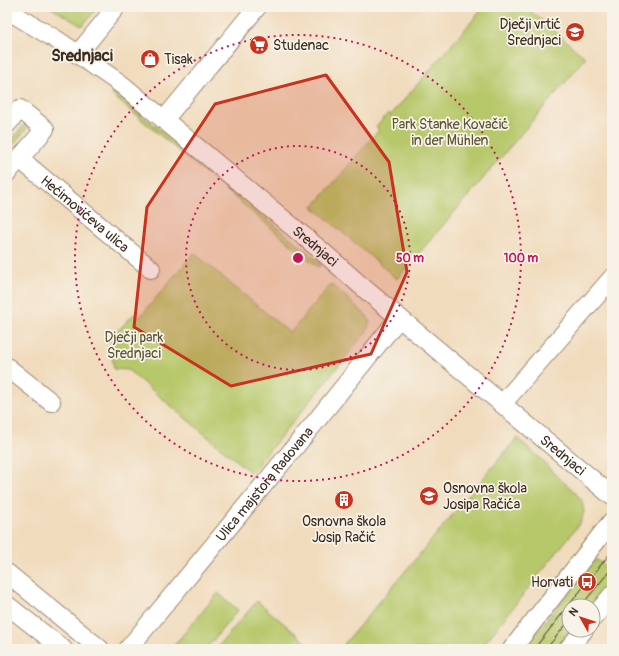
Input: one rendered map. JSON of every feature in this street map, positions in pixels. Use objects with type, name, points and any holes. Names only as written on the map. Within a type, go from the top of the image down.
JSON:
[{"type":"street","points":[[78,54],[116,7]]},
{"type":"street","points":[[164,120],[257,7]]},
{"type":"street","name":"Srednjaci","points":[[7,10],[78,54],[121,84],[612,496]]},
{"type":"street","points":[[7,124],[20,108],[44,129],[7,173]]},
{"type":"street","name":"Hećimovićeva ulica","points":[[20,159],[151,269]]},
{"type":"street","points":[[502,404],[612,278]]},
{"type":"street","name":"Ulica majstora Radovana","points":[[128,649],[313,425],[399,318]]},
{"type":"street","points":[[7,367],[51,402]]},
{"type":"street","points":[[512,649],[612,521]]},
{"type":"street","points":[[7,573],[100,649]]},
{"type":"street","points":[[601,608],[612,595]]},
{"type":"street","points":[[7,605],[63,649]]},
{"type":"street","points":[[568,649],[577,638]]},
{"type":"highlighted area","points":[[326,75],[389,162],[407,272],[371,354],[231,386],[134,327],[147,207],[215,104]]},
{"type":"green space","points":[[50,7],[98,7],[83,25],[80,25]]},
{"type":"green space","name":"Park Stanke Kovačić in der Mühlen","points":[[484,7],[526,7],[586,58],[397,279],[313,207],[379,130],[376,127],[388,113],[391,115]]},
{"type":"green space","points":[[113,91],[322,264],[318,267],[112,95]]},
{"type":"green space","points":[[25,124],[29,126],[7,152],[7,146]]},
{"type":"green space","name":"Dječji park Srednjaci","points":[[194,253],[290,333],[331,284],[367,316],[370,322],[367,331],[251,473],[128,370],[114,369],[112,355],[109,352],[112,349],[110,339],[134,314],[139,318]]},
{"type":"green space","points":[[517,438],[541,459],[556,476],[574,491],[582,501],[584,512],[580,523],[480,649],[340,649]]},
{"type":"green space","points":[[596,559],[612,572],[612,577],[595,598],[564,598]]},
{"type":"green space","points":[[218,593],[238,610],[206,649],[171,649]]},
{"type":"green space","points":[[257,601],[314,649],[216,649]]},
{"type":"green space","points":[[561,602],[561,638],[564,638],[555,649],[523,649]]},
{"type":"tram line","points":[[534,649],[612,551]]},
{"type":"tram line","points":[[588,598],[612,568]]},
{"type":"tram line","points":[[546,649],[561,631]]},
{"type":"place","name":"Dječji vrtić Srednjaci","points":[[575,32]]},
{"type":"place","name":"Studenac","points":[[259,45]]},
{"type":"place","name":"Tisak","points":[[150,59]]},
{"type":"place","name":"Osnovna škola Josipa Račića","points":[[429,496]]},
{"type":"place","name":"Osnovna škola Josip Račić","points":[[344,500]]},
{"type":"place","name":"Horvati","points":[[587,582]]},
{"type":"district","name":"Srednjaci","points":[[82,55]]}]
